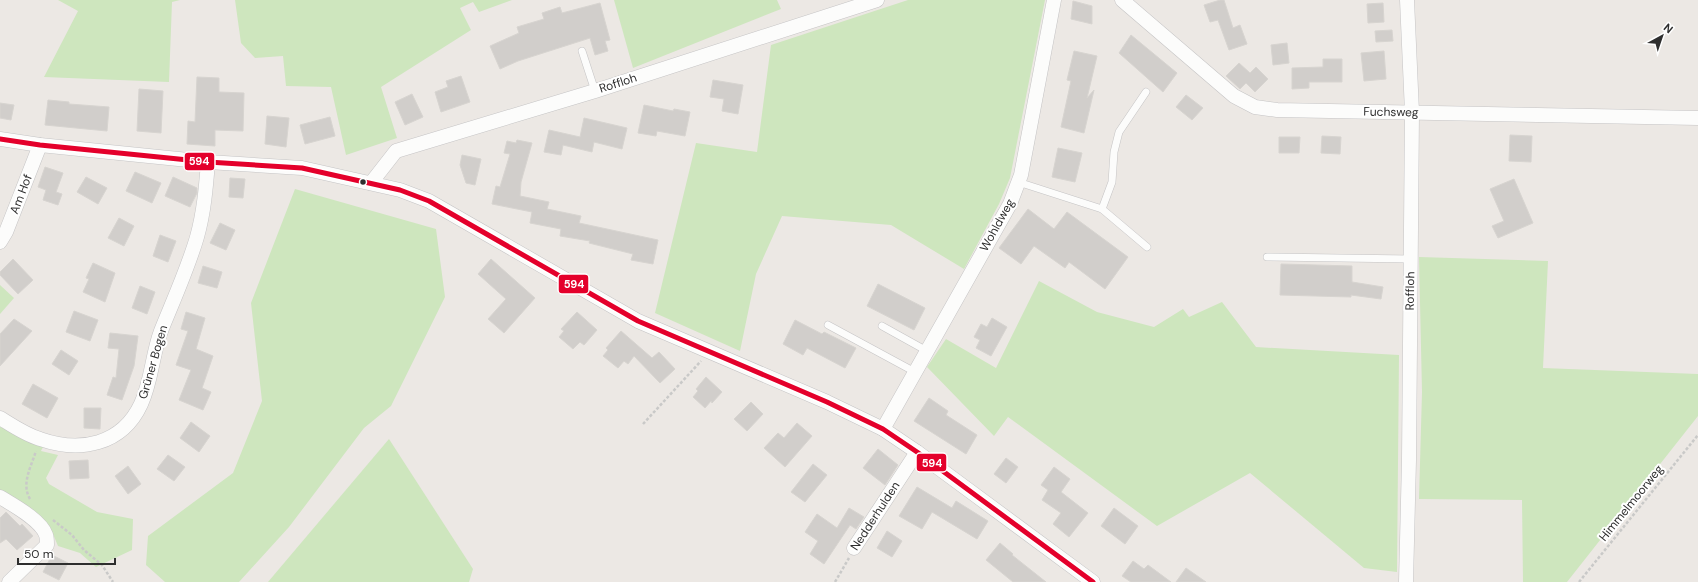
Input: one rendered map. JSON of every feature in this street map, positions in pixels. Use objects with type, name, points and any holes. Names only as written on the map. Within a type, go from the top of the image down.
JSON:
[{"type":"street","name":"Roffloh","points":[[371,183],[396,151],[595,91],[878,0]]},
{"type":"street","name":"Wohldweg","points":[[883,429],[1010,204],[1018,182],[1054,0]]},
{"type":"street","name":"Fuchsweg","points":[[1122,0],[1234,96],[1255,107],[1277,110],[1698,118]]},
{"type":"street","name":"Roffloh","points":[[1406,0],[1412,112],[1409,460],[1406,582]]},
{"type":"street","points":[[0,139],[40,145],[208,162],[302,168],[400,190],[429,201],[638,321],[827,402],[883,429],[917,452],[1093,582]]},
{"type":"street","name":"Am Hof","points":[[0,242],[6,232],[40,145]]},
{"type":"street","name":"Grüner Bogen","points":[[0,418],[15,428],[41,439],[83,446],[98,443],[114,436],[129,423],[141,405],[149,384],[159,336],[196,238],[205,200],[208,162]]},
{"type":"street","name":"Nedderhulden","points":[[854,548],[917,452]]},
{"type":"street","points":[[0,497],[22,511],[41,527],[47,536],[47,545],[9,582]]},
{"type":"lane","points":[[582,51],[595,91]]},
{"type":"lane","points":[[1102,209],[1112,182],[1114,152],[1119,132],[1146,92]]},
{"type":"lane","points":[[1018,182],[1102,209],[1147,247]]},
{"type":"lane","points":[[1267,257],[1411,259]]},
{"type":"lane","points":[[828,325],[915,372]]},
{"type":"lane","points":[[882,326],[927,351]]},
{"type":"path","points":[[643,424],[710,352]]},
{"type":"path","name":"Himmelmoorweg","points":[[1579,582],[1698,435]]},
{"type":"path","points":[[31,501],[26,492],[25,483],[41,439]]},
{"type":"path","points":[[50,517],[72,535],[84,550],[102,565],[113,582]]},
{"type":"path","name":"Nedderhulden","points":[[835,582],[854,548]]},
{"type":"green space","points":[[58,0],[180,0],[172,2],[169,82],[44,77],[78,11]]},
{"type":"green space","points":[[235,0],[512,0],[479,12],[473,2],[460,8],[471,30],[381,87],[397,138],[346,155],[331,87],[286,86],[283,56],[255,58],[241,43]]},
{"type":"green space","points":[[614,0],[777,0],[781,9],[633,68]]},
{"type":"green space","points":[[908,0],[1045,0],[1010,178],[999,204],[964,269],[891,225],[782,216],[756,274],[740,351],[655,313],[696,143],[757,152],[771,45]]},
{"type":"green space","points":[[295,189],[436,229],[445,297],[391,406],[364,428],[289,527],[239,582],[165,582],[146,565],[148,536],[233,473],[262,401],[251,303]]},
{"type":"green space","points":[[1419,257],[1548,261],[1543,368],[1698,374],[1698,416],[1567,582],[1523,582],[1522,500],[1419,499],[1422,392]]},
{"type":"green space","points":[[1039,281],[1097,312],[1154,327],[1183,309],[1189,317],[1222,302],[1256,347],[1399,355],[1397,572],[1364,568],[1250,473],[1157,526],[1008,417],[994,436],[927,367],[946,339],[996,368]]},
{"type":"green space","points":[[0,285],[14,298],[0,314]]},
{"type":"green space","points":[[0,426],[43,447],[41,451],[58,455],[46,478],[49,484],[97,512],[133,519],[132,550],[96,567],[80,553],[58,546],[50,527],[0,491]]},
{"type":"green space","points":[[389,439],[473,569],[469,582],[268,582]]},
{"type":"building","points":[[1224,0],[1233,28],[1240,25],[1247,44],[1229,50],[1218,20],[1210,22],[1204,5]]},
{"type":"building","points":[[1073,1],[1092,6],[1092,24],[1071,19]]},
{"type":"building","points":[[600,3],[610,40],[605,41],[608,51],[595,55],[590,38],[518,61],[500,69],[490,46],[519,33],[517,27],[544,19],[542,13],[560,7],[562,13]]},
{"type":"building","points":[[1383,3],[1384,22],[1368,23],[1367,4]]},
{"type":"building","points":[[1392,30],[1393,41],[1376,42],[1375,31]]},
{"type":"building","points":[[1131,35],[1177,73],[1163,92],[1119,53]]},
{"type":"building","points":[[1287,43],[1289,63],[1273,65],[1271,45]]},
{"type":"building","points":[[1074,51],[1097,56],[1087,98],[1094,90],[1084,133],[1061,127],[1071,81],[1067,80]]},
{"type":"building","points":[[1384,51],[1386,79],[1364,81],[1361,53]]},
{"type":"building","points":[[1323,59],[1342,59],[1342,82],[1309,82],[1309,88],[1292,89],[1292,68],[1323,67]]},
{"type":"building","points":[[1239,63],[1250,73],[1256,67],[1268,79],[1255,92],[1246,83],[1240,89],[1226,76]]},
{"type":"building","points":[[461,76],[470,102],[441,112],[435,92],[448,87],[446,81]]},
{"type":"building","points":[[197,77],[219,78],[219,92],[244,93],[243,131],[215,130],[215,146],[187,144],[188,121],[195,122]]},
{"type":"building","points":[[713,80],[743,85],[738,114],[722,111],[724,99],[710,97]]},
{"type":"building","points":[[139,89],[163,91],[161,133],[137,131]]},
{"type":"building","points":[[412,94],[423,117],[405,125],[395,102]]},
{"type":"building","points":[[1186,95],[1203,108],[1192,120],[1176,107]]},
{"type":"building","points":[[48,100],[69,102],[69,104],[109,107],[107,131],[45,125]]},
{"type":"building","points":[[0,103],[14,105],[11,120],[0,118]]},
{"type":"building","points":[[644,105],[673,111],[674,109],[690,112],[685,136],[657,131],[656,136],[638,133]]},
{"type":"building","points":[[267,116],[289,118],[286,147],[265,144]]},
{"type":"building","points":[[330,117],[335,136],[305,144],[300,125]]},
{"type":"building","points":[[584,118],[627,128],[622,149],[594,142],[592,152],[563,145],[561,155],[544,152],[549,130],[580,137]]},
{"type":"building","points":[[1510,135],[1532,136],[1531,162],[1509,161]]},
{"type":"building","points":[[1322,136],[1341,137],[1340,154],[1321,153]]},
{"type":"building","points":[[1279,137],[1300,137],[1299,153],[1279,153]]},
{"type":"building","points":[[517,140],[532,143],[521,182],[520,196],[549,202],[547,209],[581,216],[579,223],[658,240],[653,264],[631,260],[633,254],[589,243],[590,241],[560,236],[561,229],[530,223],[532,212],[492,204],[496,186],[500,187],[510,154],[504,153],[507,141],[516,143]]},
{"type":"building","points":[[1058,148],[1082,153],[1075,182],[1052,177]]},
{"type":"building","points":[[462,155],[481,159],[475,185],[466,183],[460,165]]},
{"type":"building","points":[[45,167],[63,173],[56,192],[62,194],[58,205],[43,200],[46,190],[38,187]]},
{"type":"building","points":[[135,172],[161,183],[152,203],[126,191]]},
{"type":"building","points":[[86,177],[107,188],[98,204],[77,192]]},
{"type":"building","points":[[173,177],[197,188],[197,193],[190,207],[165,196]]},
{"type":"building","points":[[230,178],[245,179],[243,198],[229,197]]},
{"type":"building","points":[[1514,179],[1533,223],[1498,238],[1492,226],[1504,221],[1490,189]]},
{"type":"building","points":[[1028,209],[1054,229],[1067,212],[1128,257],[1105,289],[1069,262],[1065,268],[1034,246],[1021,264],[999,248]]},
{"type":"building","points":[[119,218],[134,226],[124,246],[108,238]]},
{"type":"building","points":[[220,223],[235,230],[226,250],[210,243]]},
{"type":"building","points":[[160,235],[176,241],[168,262],[153,256]]},
{"type":"building","points":[[13,259],[33,280],[18,294],[0,275],[0,272]]},
{"type":"building","points":[[491,259],[535,298],[504,333],[488,319],[506,299],[478,274]]},
{"type":"building","points":[[93,263],[115,273],[105,302],[83,292],[89,279],[86,278]]},
{"type":"building","points":[[1281,264],[1352,266],[1352,282],[1383,287],[1381,299],[1351,295],[1351,297],[1280,295]]},
{"type":"building","points":[[203,266],[222,272],[217,288],[198,283]]},
{"type":"building","points":[[878,284],[925,308],[914,330],[867,306]]},
{"type":"building","points":[[140,286],[155,292],[147,314],[132,308]]},
{"type":"building","points":[[74,311],[98,320],[90,341],[66,332]]},
{"type":"building","points":[[186,312],[205,318],[196,349],[213,356],[202,388],[211,392],[203,410],[179,400],[191,370],[176,365],[188,331],[181,329]]},
{"type":"building","points":[[577,312],[597,330],[584,345],[580,342],[573,349],[559,337],[564,331],[561,329]]},
{"type":"building","points":[[992,318],[1007,327],[991,356],[976,348],[980,340],[974,337],[981,324],[987,327]]},
{"type":"building","points":[[14,319],[32,331],[0,366],[0,334]]},
{"type":"building","points":[[795,320],[822,334],[824,332],[856,348],[845,368],[807,348],[803,355],[783,344]]},
{"type":"building","points":[[621,331],[652,358],[659,352],[675,369],[660,383],[634,356],[628,364],[624,361],[618,368],[603,356],[608,350],[606,348]]},
{"type":"building","points":[[110,333],[138,336],[134,366],[122,400],[107,395],[113,377],[116,378],[119,349],[108,348]]},
{"type":"building","points":[[61,350],[78,361],[69,375],[52,364]]},
{"type":"building","points":[[706,377],[722,392],[705,408],[693,397],[698,391],[696,389]]},
{"type":"building","points":[[33,384],[58,398],[47,418],[22,404]]},
{"type":"building","points":[[929,398],[948,411],[946,415],[977,435],[966,454],[914,421]]},
{"type":"building","points":[[751,402],[763,414],[747,431],[734,419]]},
{"type":"building","points":[[84,408],[101,408],[100,429],[84,428]]},
{"type":"building","points":[[191,422],[210,436],[199,452],[180,438]]},
{"type":"building","points":[[797,423],[812,436],[785,467],[764,448],[778,433],[784,438]]},
{"type":"building","points":[[878,449],[898,465],[885,485],[863,468]]},
{"type":"building","points":[[168,455],[185,467],[174,481],[157,469]]},
{"type":"building","points":[[1006,458],[1018,467],[1006,483],[994,474]]},
{"type":"building","points":[[88,460],[89,478],[70,479],[69,461]]},
{"type":"building","points":[[813,464],[827,475],[805,502],[791,492]]},
{"type":"building","points":[[128,466],[141,484],[128,494],[115,476]]},
{"type":"building","points":[[1054,467],[1070,479],[1061,492],[1088,513],[1069,537],[1053,524],[1061,513],[1042,500],[1048,490],[1041,485]]},
{"type":"building","points":[[917,487],[952,508],[956,501],[988,521],[977,539],[932,512],[922,529],[899,516]]},
{"type":"building","points":[[849,508],[864,517],[856,529],[850,525],[824,564],[810,554],[818,541],[805,532],[817,514],[837,528]]},
{"type":"building","points":[[1114,508],[1138,526],[1125,544],[1101,526]]},
{"type":"building","points":[[6,512],[20,526],[22,524],[33,536],[17,550],[6,539],[0,543],[0,518]]},
{"type":"building","points":[[887,531],[902,541],[892,557],[877,548]]},
{"type":"building","points":[[1000,543],[1013,554],[1012,555],[1046,582],[1013,582],[986,560]]},
{"type":"building","points":[[52,555],[68,563],[59,580],[43,572]]},
{"type":"building","points":[[1133,561],[1144,569],[1148,565],[1171,582],[1131,582],[1122,576]]},
{"type":"building","points":[[1186,568],[1206,582],[1176,582]]},
{"type":"transit line","name":"594","points":[[0,139],[40,145],[208,162],[302,168],[400,190],[429,201],[638,321],[827,402],[883,429],[917,452],[1093,582]]}]
